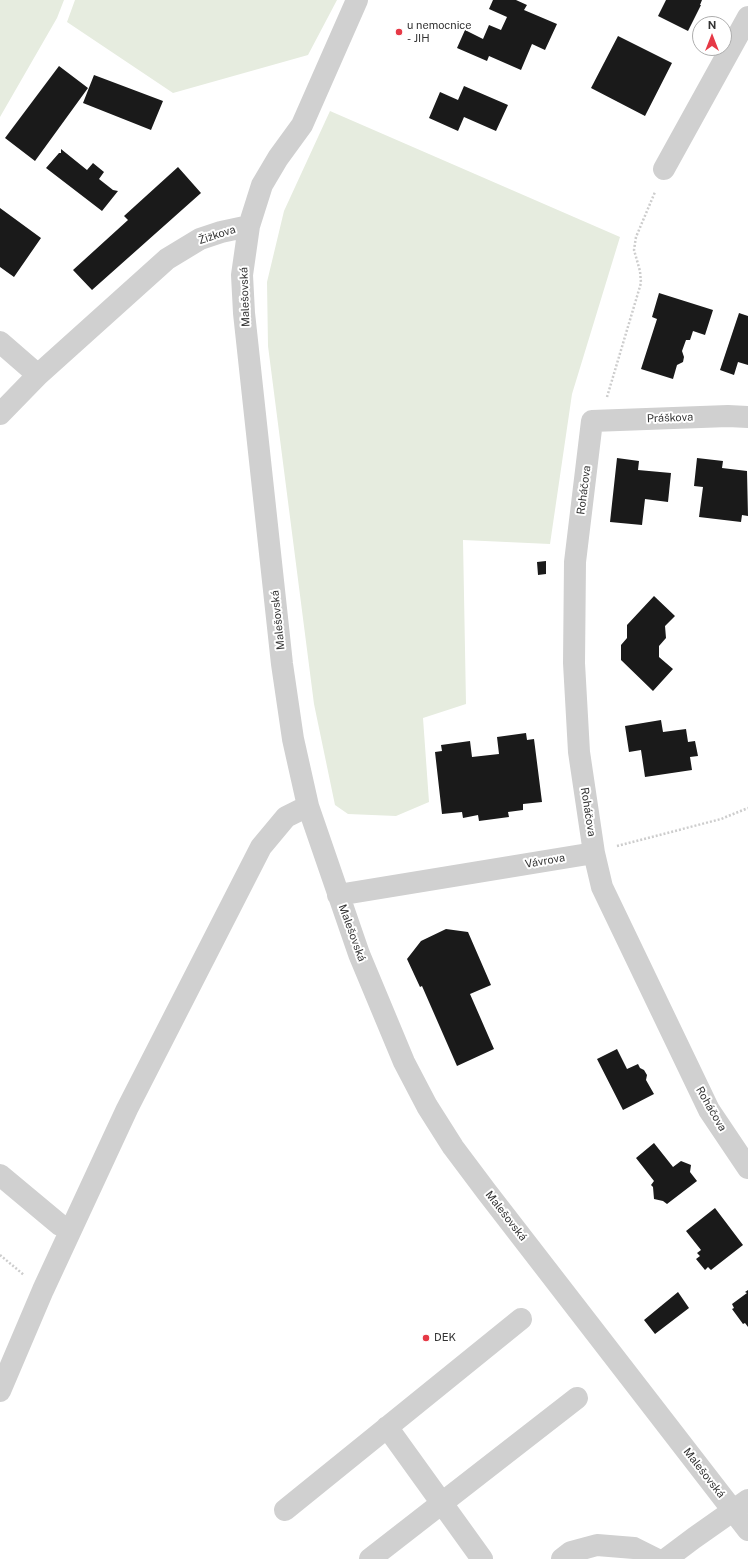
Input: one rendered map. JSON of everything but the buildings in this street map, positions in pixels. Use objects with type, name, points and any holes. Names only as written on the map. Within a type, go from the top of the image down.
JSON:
[{"type":"street","name":"Žižkova","points":[[0,414],[38,375],[167,259],[200,239],[221,232],[248,226],[262,185],[278,158],[302,125],[356,0]]},
{"type":"street","points":[[664,169],[744,25]]},
{"type":"street","name":"Malešovská","points":[[248,226],[242,275],[244,313],[282,664],[293,738],[308,806],[359,954],[404,1062],[427,1106],[453,1147],[740,1505],[748,1530]]},
{"type":"street","points":[[0,342],[38,375]]},
{"type":"street","name":"Práškova","points":[[592,421],[728,416],[748,417]]},
{"type":"street","name":"Roháčova","points":[[592,421],[575,562],[574,663],[579,752],[594,852],[602,887],[706,1103],[748,1168]]},
{"type":"street","points":[[0,1391],[70,1230],[127,1109],[261,847],[286,817],[308,806]]},
{"type":"street","name":"Vávrova","points":[[338,895],[594,852]]},
{"type":"street","points":[[0,1175],[60,1225],[70,1230]]},
{"type":"street","points":[[285,1510],[521,1319]]},
{"type":"street","points":[[370,1559],[577,1398]]},
{"type":"street","points":[[387,1427],[482,1559]]},
{"type":"street","points":[[666,1559],[740,1505]]},
{"type":"street","points":[[562,1559],[571,1552],[597,1545],[634,1548],[656,1559]]},
{"type":"path","points":[[592,421],[607,398],[641,284],[640,271],[634,250],[636,237],[664,169]]},
{"type":"path","points":[[594,852],[721,819],[748,808]]},
{"type":"path","points":[[0,1254],[43,1290]]},
{"type":"shaded area","points":[[0,0],[64,0],[57,18],[0,117]]},
{"type":"shaded area","points":[[75,0],[337,0],[308,55],[173,93],[67,22]]},
{"type":"shaded area","points":[[330,111],[620,237],[572,394],[550,544],[463,540],[466,704],[423,718],[429,802],[396,816],[348,814],[335,805],[314,704],[268,346],[267,282],[284,211]]},
{"type":"place","name":"u nemocnice - JIH","points":[[399,32]]},
{"type":"place","name":"DEK","points":[[426,1338]]}]
